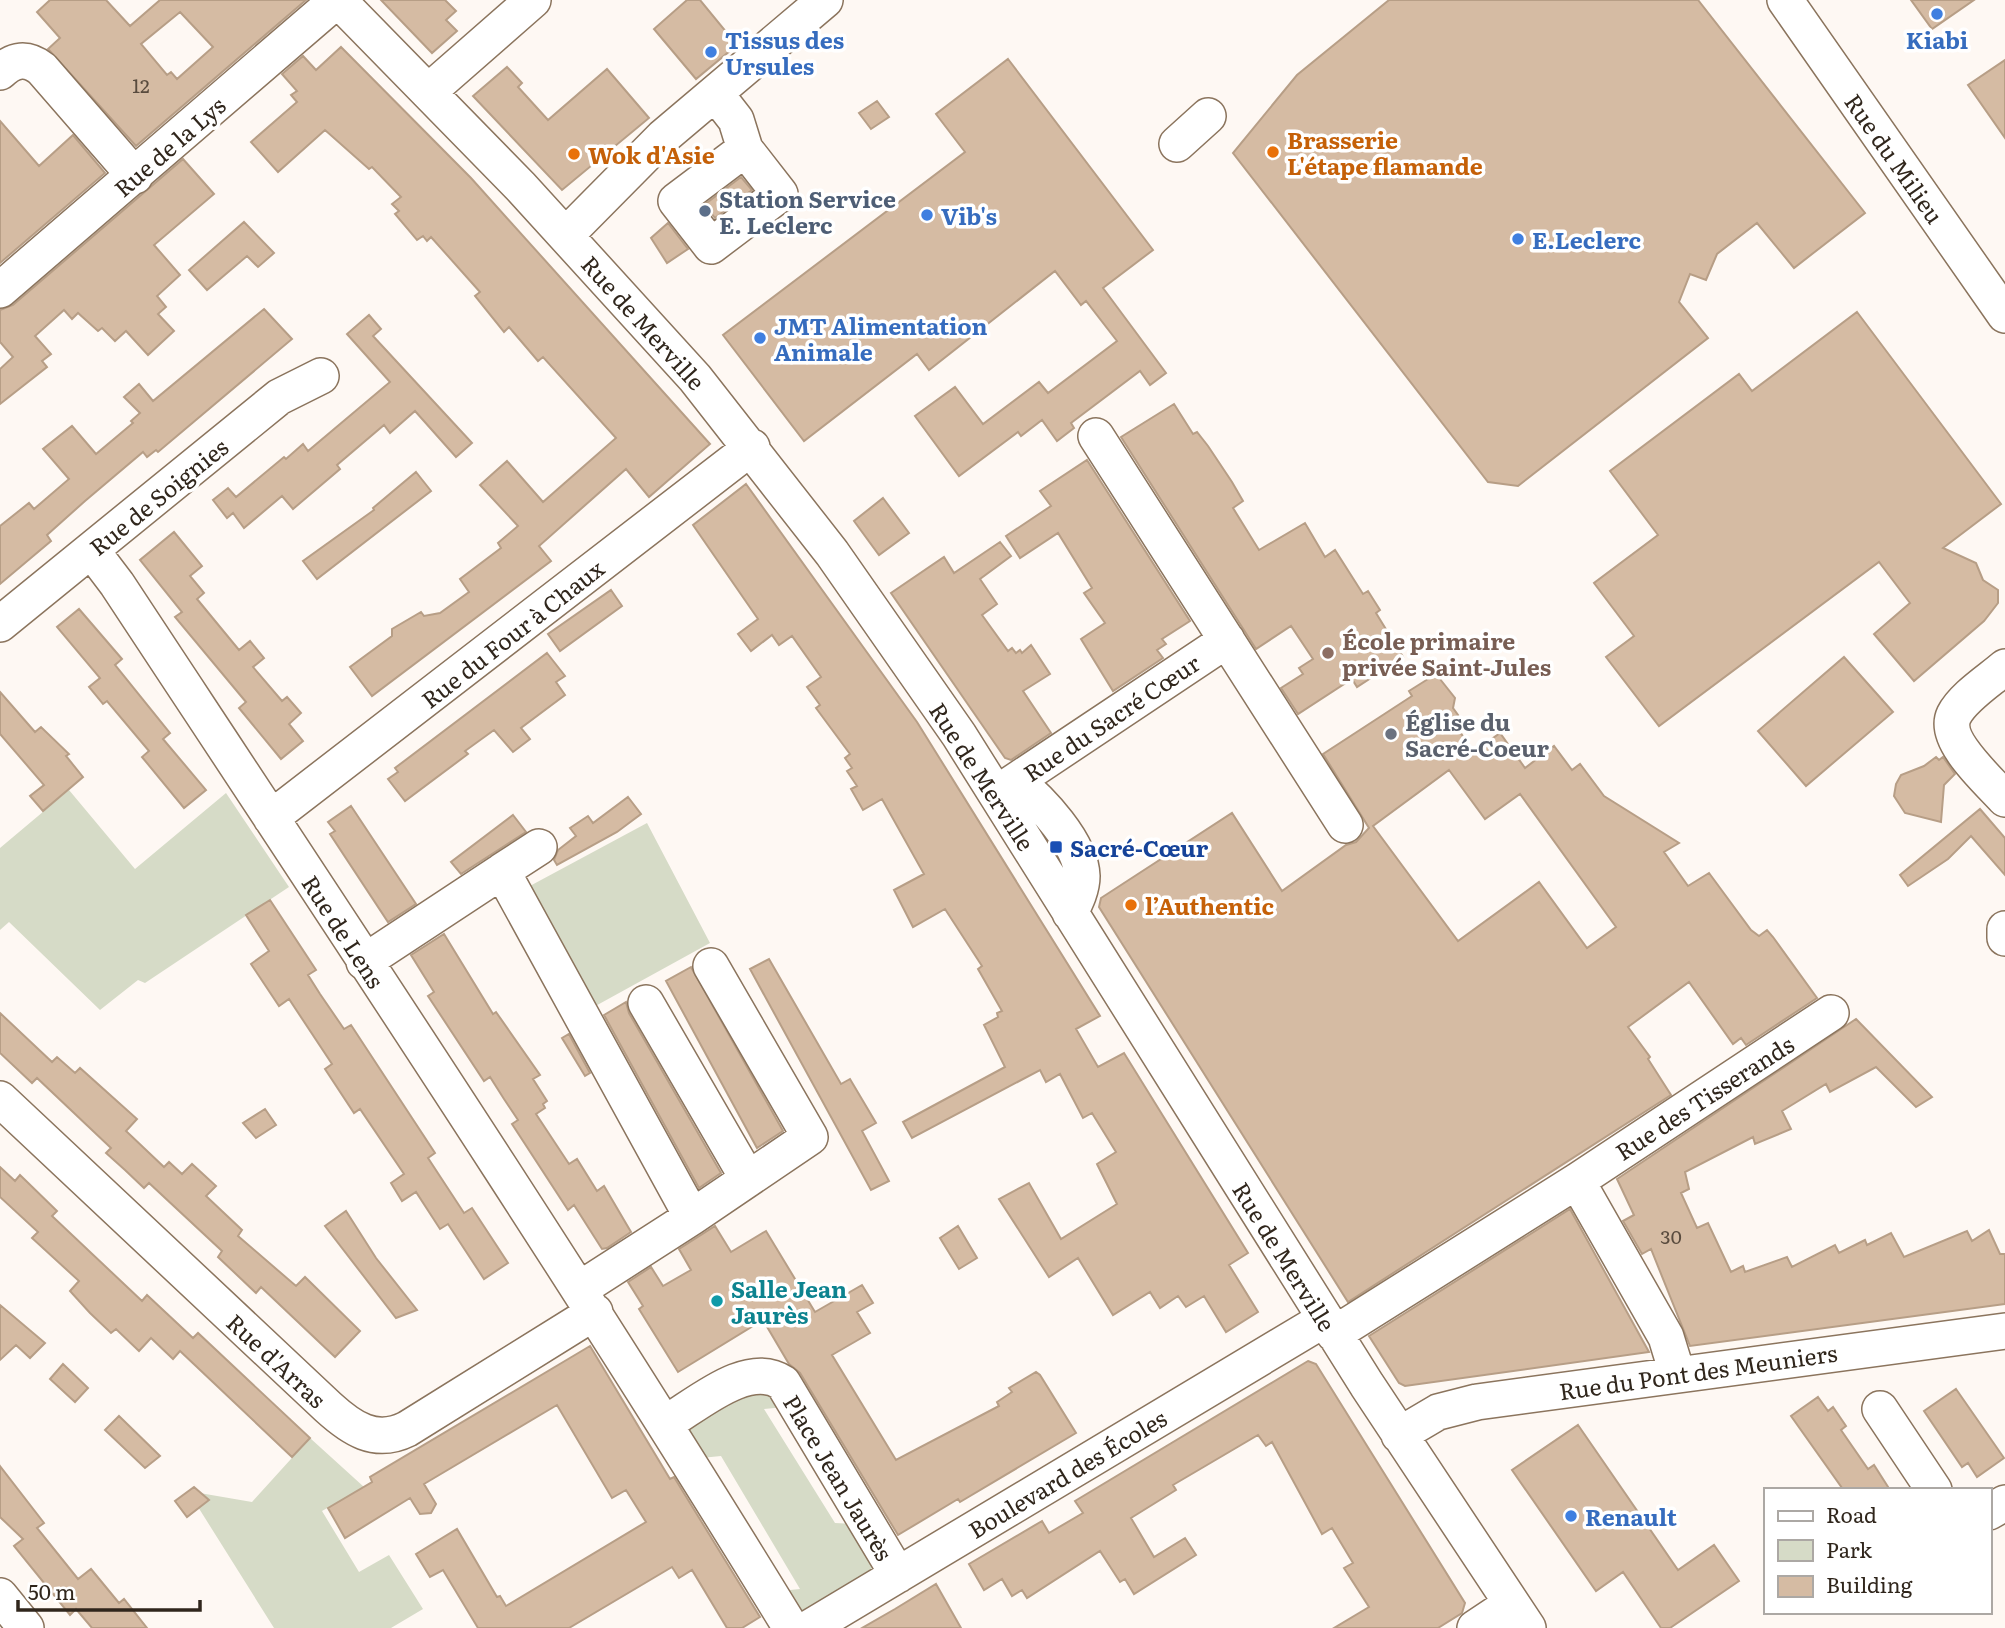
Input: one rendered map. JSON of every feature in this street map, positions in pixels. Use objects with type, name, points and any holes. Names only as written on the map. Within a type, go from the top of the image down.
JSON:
[{"type":"street","name":"Rue de Merville","points":[[338,0],[566,236],[695,378],[752,447],[850,578],[959,735],[1006,788],[1041,801],[1079,860],[1082,879],[1070,913],[1329,1326],[1520,1616]]},
{"type":"street","name":"Rue de la Lys","points":[[0,290],[338,0]]},
{"type":"street","points":[[428,92],[533,0]]},
{"type":"street","points":[[566,236],[663,137],[825,0]]},
{"type":"street","name":"Rue du Milieu","points":[[1785,0],[2005,315]]},
{"type":"street","points":[[0,72],[20,61],[35,63],[135,176]]},
{"type":"street","points":[[715,93],[736,120],[745,149]]},
{"type":"street","points":[[1177,144],[1208,116]]},
{"type":"street","name":"Rue de Soignies","points":[[0,624],[279,397],[321,376]]},
{"type":"street","points":[[1096,436],[1346,825]]},
{"type":"street","name":"Rue du Four à Chaux","points":[[271,818],[752,447]]},
{"type":"street","name":"Rue de Lens","points":[[92,551],[117,584],[588,1300]]},
{"type":"street","name":"Rue du Sacré Cœur","points":[[1006,788],[1227,640]]},
{"type":"street","points":[[2005,667],[1959,708],[1952,729],[1957,744],[2005,799]]},
{"type":"street","points":[[364,962],[540,847]]},
{"type":"street","points":[[502,871],[692,1217]]},
{"type":"street","points":[[2005,929],[2005,938]]},
{"type":"street","name":"Rue d'Arras","points":[[0,1099],[328,1407],[348,1424],[368,1435],[388,1436],[407,1429],[588,1300],[692,1217],[810,1137],[711,966]]},
{"type":"street","points":[[646,1003],[748,1179]]},
{"type":"street","name":"Rue des Tisserands","points":[[1329,1326],[1577,1181],[1831,1013]]},
{"type":"street","points":[[1577,1181],[1666,1338],[1677,1373]]},
{"type":"street","points":[[588,1300],[791,1628]]},
{"type":"street","name":"Boulevard des Écoles","points":[[809,1628],[1329,1326]]},
{"type":"street","name":"Rue du Pont des Meuniers","points":[[1399,1435],[1438,1412],[1463,1404],[1677,1373],[2005,1331]]},
{"type":"street","name":"Place Jean Jaurès","points":[[666,1423],[740,1378],[757,1374],[774,1377],[783,1383],[898,1575]]},
{"type":"street","points":[[1880,1409],[1933,1488]]},
{"type":"street","points":[[0,1596],[26,1628]]},
{"type":"street","points":[[1475,1628],[1520,1616]]},
{"type":"green space","points":[[69,790],[135,869],[226,793],[289,887],[145,983],[138,980],[100,1010],[9,922],[0,930],[0,848]]},
{"type":"green space","points":[[647,823],[710,943],[590,1009],[528,887]]},
{"type":"green space","points":[[755,1383],[785,1407],[764,1409],[835,1523],[855,1524],[874,1562],[869,1576],[807,1613],[800,1613],[780,1591],[800,1589],[721,1456],[701,1458],[688,1429]]},
{"type":"green space","points":[[310,1438],[364,1487],[322,1511],[359,1572],[389,1555],[423,1609],[391,1628],[274,1628],[188,1491],[252,1502]]},
{"type":"building","points":[[50,0],[106,0],[130,26],[160,0],[306,0],[136,146],[48,49],[60,38],[37,12]],"holes":[[[180,12],[213,47],[177,79],[171,72],[167,75],[141,44]]]},
{"type":"building","points":[[381,0],[445,0],[456,11],[446,20],[457,31],[432,53]]},
{"type":"building","points":[[687,0],[700,0],[737,45],[696,79],[654,29]]},
{"type":"building","name":"E.Leclerc","points":[[1389,0],[1698,0],[1865,213],[1794,268],[1757,223],[1717,254],[1706,280],[1690,274],[1679,302],[1708,338],[1518,486],[1488,482],[1233,153],[1297,75]]},
{"type":"building","name":"Kiabi","points":[[1911,0],[1974,0],[1932,29]]},
{"type":"building","points":[[341,47],[471,178],[710,444],[649,497],[626,469],[539,546],[551,561],[372,696],[350,667],[392,636],[392,629],[421,612],[424,616],[440,613],[469,592],[460,579],[501,548],[498,543],[518,526],[480,485],[507,461],[543,502],[616,438],[543,357],[538,361],[509,327],[504,332],[475,296],[480,292],[431,237],[427,241],[423,236],[417,240],[395,214],[399,211],[392,204],[401,197],[372,167],[369,169],[325,130],[278,172],[251,142],[297,102],[291,95],[297,91],[282,74],[303,56],[316,70]]},
{"type":"building","points":[[1008,59],[1153,250],[1103,288],[1166,373],[1150,385],[1140,371],[1071,423],[1074,428],[1057,441],[1042,420],[1021,436],[1018,432],[959,476],[915,416],[955,387],[983,424],[1039,382],[1048,393],[1117,341],[1086,301],[1081,305],[1055,271],[929,370],[917,354],[804,441],[723,335],[965,152],[936,114]]},
{"type":"building","points":[[2005,60],[2005,138],[1968,85]]},
{"type":"building","points":[[507,67],[522,83],[518,87],[548,120],[607,69],[649,118],[562,190],[473,96]]},
{"type":"building","points":[[877,101],[889,117],[871,129],[859,113]]},
{"type":"building","points":[[0,121],[39,166],[73,135],[105,173],[0,263]]},
{"type":"building","points":[[183,159],[214,194],[154,245],[180,275],[157,296],[166,307],[158,314],[174,331],[148,355],[126,331],[115,341],[102,328],[98,331],[78,313],[72,319],[64,310],[35,336],[51,354],[42,361],[47,367],[0,404],[0,369],[13,357],[0,342],[0,310],[13,305]]},
{"type":"building","points":[[741,177],[752,190],[715,218],[704,205]]},
{"type":"building","points":[[244,222],[274,253],[258,267],[247,256],[207,290],[189,270]]},
{"type":"building","points":[[668,223],[688,249],[667,263],[651,238]]},
{"type":"building","points":[[264,309],[292,339],[158,452],[156,450],[147,457],[143,452],[47,535],[51,541],[0,584],[0,526],[29,503],[34,509],[69,479],[43,449],[72,426],[96,454],[133,423],[131,421],[140,413],[124,397],[139,384],[153,401]]},
{"type":"building","points":[[1857,312],[2001,504],[1943,548],[1976,563],[1983,580],[1998,590],[1998,603],[1984,621],[1914,681],[1874,634],[1910,603],[1879,562],[1659,726],[1606,657],[1634,636],[1594,583],[1658,535],[1610,471],[1739,374],[1752,391]]},
{"type":"building","points":[[369,315],[381,329],[373,336],[472,443],[456,457],[415,411],[390,433],[384,425],[337,465],[340,469],[293,509],[282,496],[244,528],[233,513],[227,518],[213,500],[228,488],[236,497],[303,444],[308,451],[390,382],[347,334]]},
{"type":"building","points":[[1174,404],[1193,434],[1197,432],[1232,482],[1243,501],[1233,508],[1259,550],[1305,523],[1325,557],[1335,550],[1363,594],[1368,591],[1380,610],[1376,613],[1403,657],[1357,687],[1352,679],[1298,714],[1281,688],[1303,674],[1299,668],[1313,659],[1291,626],[1256,649],[1121,437]]},
{"type":"building","points":[[1087,460],[1190,621],[1162,639],[1166,644],[1157,650],[1163,658],[1113,691],[1081,639],[1105,623],[1084,593],[1092,588],[1058,533],[1020,558],[1006,536],[1051,506],[1040,491]]},
{"type":"building","points":[[416,472],[431,491],[317,579],[303,561],[374,510],[373,508]]},
{"type":"building","points":[[746,484],[917,722],[1100,1016],[1076,1029],[1098,1067],[1124,1053],[1248,1253],[1229,1265],[1258,1312],[1226,1332],[1204,1296],[1186,1307],[1178,1296],[1160,1308],[1150,1292],[1113,1315],[1078,1258],[1049,1277],[999,1199],[1029,1183],[1061,1239],[1117,1204],[1097,1164],[1116,1152],[1092,1113],[1083,1118],[1060,1074],[1046,1082],[1040,1070],[912,1138],[903,1122],[1005,1067],[984,1025],[998,1017],[997,1013],[1002,1011],[978,969],[982,966],[945,909],[913,927],[894,890],[924,874],[882,799],[863,810],[851,789],[857,786],[847,771],[852,768],[845,758],[850,754],[816,708],[820,705],[807,687],[821,677],[792,636],[779,645],[772,635],[751,651],[738,634],[758,619],[693,525]]},
{"type":"building","points":[[883,498],[909,533],[879,555],[854,521]]},
{"type":"building","points":[[174,532],[202,566],[190,576],[204,593],[197,599],[239,650],[250,641],[264,658],[253,667],[282,701],[287,697],[301,713],[289,724],[303,741],[281,759],[239,708],[246,702],[175,617],[182,612],[140,560]]},
{"type":"building","points":[[1000,542],[1011,556],[980,579],[997,604],[982,615],[1008,651],[1012,648],[1016,653],[1020,650],[1022,653],[1031,645],[1050,674],[1023,691],[1051,733],[1011,760],[1005,758],[891,593],[944,557],[954,573]]},
{"type":"building","points":[[611,590],[622,606],[560,651],[548,634]]},
{"type":"building","points":[[79,609],[122,659],[115,665],[170,733],[163,739],[206,790],[184,808],[142,757],[149,751],[107,701],[103,704],[89,687],[100,678],[57,627]]},
{"type":"building","points":[[547,653],[565,676],[556,682],[565,695],[521,728],[530,739],[513,752],[494,730],[465,751],[468,754],[405,801],[388,779],[398,772],[395,768]]},
{"type":"building","points":[[1844,657],[1893,712],[1806,786],[1758,731]]},
{"type":"building","points":[[1436,674],[1455,698],[1453,708],[1458,715],[1451,719],[1474,752],[1500,733],[1525,768],[1554,746],[1572,770],[1580,764],[1604,796],[1679,843],[1664,852],[1688,886],[1709,873],[1751,930],[1759,936],[1767,930],[1817,998],[1746,1045],[1741,1038],[1733,1044],[1689,982],[1628,1027],[1650,1057],[1648,1059],[1671,1095],[1348,1302],[1099,907],[1101,898],[1232,813],[1282,891],[1346,845],[1356,842],[1369,828],[1323,754],[1412,696],[1409,691]],"holes":[[[1449,770],[1485,819],[1520,794],[1616,927],[1587,948],[1539,882],[1458,941],[1373,826]]]},
{"type":"building","points":[[0,692],[35,732],[41,727],[69,754],[66,756],[83,777],[43,811],[30,796],[44,785],[0,734]]},
{"type":"building","points":[[1936,757],[1939,760],[1943,757],[1955,774],[1944,785],[1941,822],[1905,813],[1894,796],[1901,775],[1924,766]]},
{"type":"building","points":[[628,797],[641,814],[617,832],[557,865],[554,860],[558,850],[576,836],[570,828],[588,816],[593,823]]},
{"type":"building","points":[[351,806],[416,904],[388,922],[330,834],[335,831],[328,822]]},
{"type":"building","points":[[1980,809],[2005,838],[2005,875],[1971,836],[1948,859],[1908,886],[1900,875]]},
{"type":"building","points":[[513,815],[526,832],[461,874],[451,862]]},
{"type":"building","points":[[270,900],[316,970],[308,975],[320,994],[344,1029],[351,1025],[435,1153],[428,1158],[464,1213],[472,1208],[508,1263],[484,1279],[448,1224],[440,1229],[416,1192],[402,1201],[391,1183],[404,1174],[360,1109],[354,1113],[325,1069],[332,1064],[289,999],[279,1006],[251,964],[269,951],[246,915]]},
{"type":"building","points":[[444,934],[493,1014],[496,1012],[540,1075],[533,1079],[547,1101],[543,1104],[545,1108],[536,1114],[569,1164],[577,1159],[597,1191],[604,1186],[631,1232],[607,1248],[602,1249],[574,1205],[568,1210],[512,1124],[518,1120],[490,1077],[484,1081],[428,996],[434,992],[411,955]]},
{"type":"building","points":[[769,959],[841,1084],[850,1079],[876,1123],[862,1131],[889,1181],[871,1190],[750,969]]},
{"type":"building","points":[[691,967],[783,1131],[757,1148],[666,981]]},
{"type":"building","points":[[626,1002],[629,1013],[721,1173],[699,1188],[604,1015]]},
{"type":"building","points":[[0,1013],[52,1062],[57,1057],[75,1073],[80,1068],[137,1119],[126,1131],[164,1167],[169,1162],[182,1174],[192,1164],[216,1186],[206,1196],[242,1230],[238,1236],[296,1286],[305,1277],[360,1331],[335,1357],[261,1287],[256,1293],[218,1257],[222,1251],[149,1183],[144,1188],[106,1153],[111,1148],[37,1078],[32,1083],[0,1053]]},
{"type":"building","points":[[1856,1019],[1932,1097],[1916,1107],[1876,1067],[1830,1092],[1826,1084],[1782,1111],[1791,1129],[1755,1144],[1753,1137],[1685,1172],[1689,1189],[1681,1193],[1697,1228],[1708,1223],[1731,1272],[1743,1266],[1745,1272],[1787,1257],[1792,1267],[1835,1245],[1839,1253],[1865,1240],[1867,1245],[1891,1233],[1904,1257],[1967,1231],[1972,1241],[1989,1230],[2000,1254],[2005,1254],[2005,1304],[1690,1346],[1651,1249],[1642,1254],[1623,1221],[1634,1215],[1617,1179]]},
{"type":"building","points":[[569,1034],[590,1073],[585,1076],[562,1038]]},
{"type":"building","points":[[265,1109],[276,1125],[256,1138],[243,1123]]},
{"type":"building","points":[[0,1167],[15,1181],[20,1175],[57,1211],[52,1216],[142,1301],[147,1295],[193,1338],[198,1333],[310,1438],[292,1457],[180,1351],[173,1359],[151,1338],[139,1351],[116,1329],[111,1333],[70,1291],[79,1281],[32,1238],[38,1232],[0,1197]]},
{"type":"building","points":[[1570,1209],[1649,1352],[1405,1386],[1399,1383],[1369,1336]]},
{"type":"building","points":[[346,1211],[376,1258],[417,1310],[396,1318],[325,1226]]},
{"type":"building","points":[[715,1226],[731,1252],[766,1231],[815,1312],[862,1285],[873,1303],[857,1312],[870,1333],[832,1355],[896,1460],[999,1406],[997,1402],[1012,1392],[1009,1388],[1036,1372],[1076,1433],[960,1502],[958,1499],[898,1535],[800,1373],[789,1364],[763,1320],[678,1372],[639,1309],[643,1306],[628,1282],[651,1267],[663,1286],[691,1270],[679,1249]]},
{"type":"building","points":[[958,1226],[977,1258],[959,1269],[940,1238]]},
{"type":"building","points":[[0,1305],[45,1343],[30,1358],[16,1345],[0,1360]]},
{"type":"building","points":[[590,1346],[670,1479],[674,1477],[760,1617],[742,1628],[727,1628],[692,1570],[679,1578],[672,1567],[569,1628],[478,1628],[443,1570],[430,1577],[416,1554],[457,1529],[497,1597],[500,1596],[506,1606],[646,1522],[626,1490],[612,1498],[557,1405],[424,1484],[436,1504],[431,1513],[420,1514],[410,1498],[345,1538],[328,1508],[372,1482],[370,1477]]},
{"type":"building","points":[[1308,1361],[1316,1364],[1465,1603],[1462,1613],[1438,1628],[1334,1628],[1369,1607],[1344,1568],[1353,1563],[1332,1528],[1322,1534],[1272,1442],[1266,1446],[1258,1435],[1173,1485],[1176,1490],[1131,1518],[1154,1557],[1185,1538],[1196,1555],[1134,1594],[1125,1579],[1120,1582],[1100,1551],[1027,1598],[1022,1590],[1012,1596],[1002,1579],[984,1590],[969,1564],[1042,1521],[1049,1533],[1083,1513],[1075,1501]]},
{"type":"building","points":[[63,1364],[88,1388],[75,1402],[50,1379]]},
{"type":"building","points":[[1956,1389],[2004,1458],[1977,1477],[1968,1463],[1962,1467],[1924,1411]]},
{"type":"building","points":[[1818,1397],[1828,1411],[1833,1407],[1846,1426],[1841,1430],[1868,1469],[1874,1465],[1889,1488],[1842,1488],[1791,1416]]},
{"type":"building","points":[[119,1416],[160,1456],[145,1468],[105,1430]]},
{"type":"building","points":[[1578,1425],[1678,1570],[1714,1545],[1739,1581],[1670,1628],[1661,1628],[1623,1572],[1596,1591],[1512,1470]]},
{"type":"building","points":[[0,1466],[44,1523],[37,1528],[78,1579],[91,1569],[119,1603],[124,1599],[147,1628],[92,1628],[76,1609],[70,1615],[14,1546],[23,1539],[0,1517]]},
{"type":"building","points":[[194,1487],[209,1500],[187,1517],[175,1501]]},
{"type":"building","points":[[936,1584],[961,1628],[862,1628],[895,1609]]},
{"type":"place","name":"Kiabi","points":[[1937,14]]},
{"type":"place","name":"Tissus des Ursules","points":[[711,52]]},
{"type":"place","name":"Brasserie L'étape flamande","points":[[1273,152]]},
{"type":"place","name":"Wok d'Asie","points":[[574,154]]},
{"type":"place","name":"Station Service E. Leclerc","points":[[705,211]]},
{"type":"place","name":"Vib's","points":[[927,215]]},
{"type":"place","name":"E.Leclerc","points":[[1518,239]]},
{"type":"place","name":"JMT Alimentation Animale","points":[[760,338]]},
{"type":"place","name":"École primaire privée Saint-Jules","points":[[1328,653]]},
{"type":"place","name":"Église du Sacré-Coeur","points":[[1391,734]]},
{"type":"place","name":"Sacré-Cœur","points":[[1056,847]]},
{"type":"place","name":"l’Authentic","points":[[1131,905]]},
{"type":"place","name":"Salle Jean Jaurès","points":[[717,1301]]},
{"type":"place","name":"Renault","points":[[1571,1516]]}]
